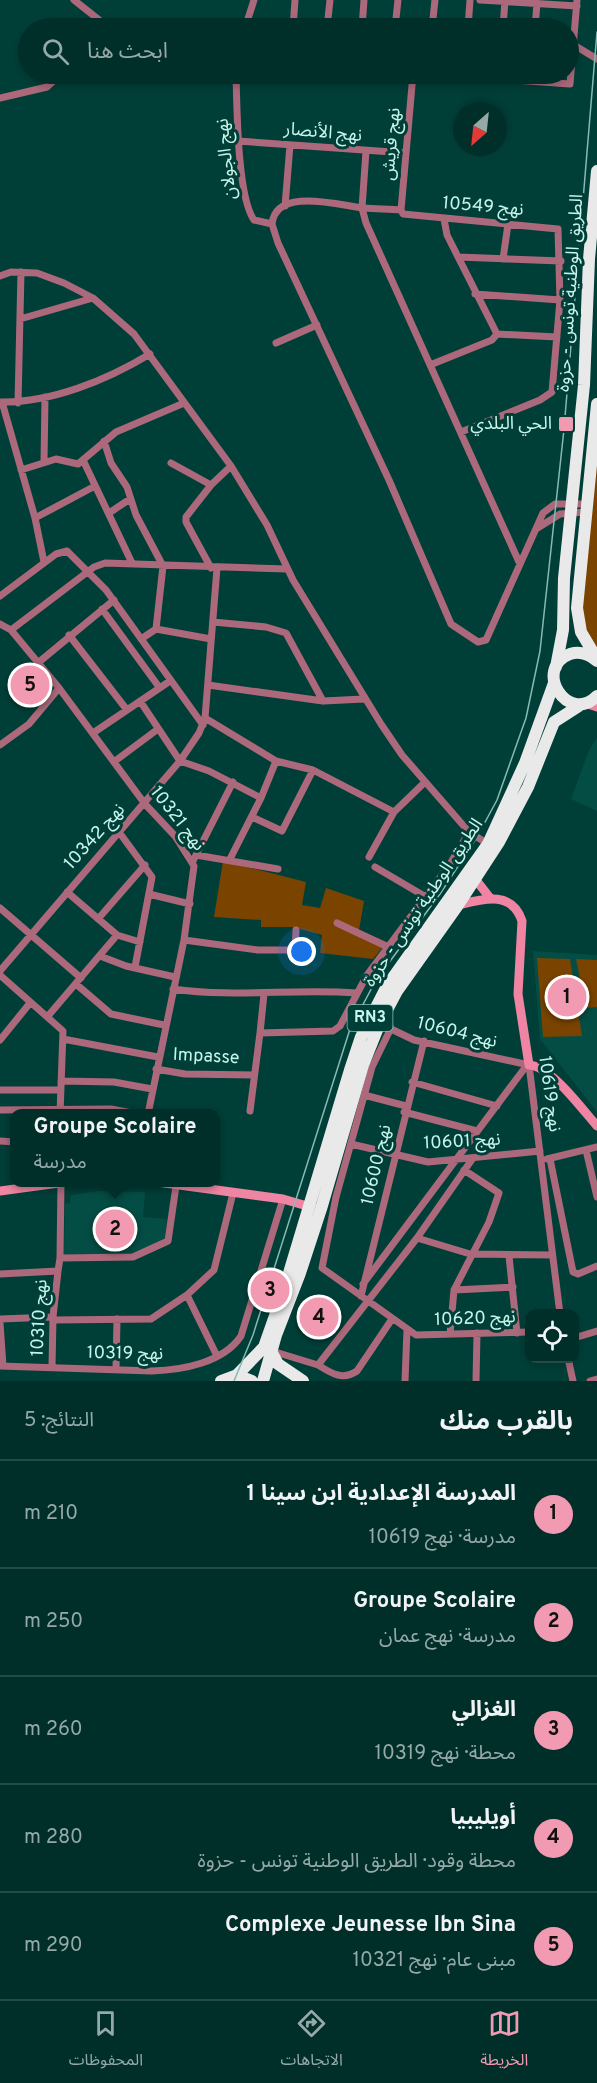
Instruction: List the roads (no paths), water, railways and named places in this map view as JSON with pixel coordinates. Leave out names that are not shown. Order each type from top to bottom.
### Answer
[{"type":"highway","name":"الطريق الوطنية تونس - حزوة","points":[[556,667],[563,630],[564,578],[584,385],[589,260],[597,171]]},
{"type":"highway","name":"الطريق الوطنية تونس - حزوة","points":[[597,404],[577,609],[581,632],[597,660]]},
{"type":"highway","points":[[556,667],[560,660],[576,653],[584,653],[597,660]]},
{"type":"highway","name":"RN3","points":[[554,683],[556,667]]},
{"type":"highway","name":"الطريق الوطنية تونس - حزوة","points":[[237,1375],[264,1347],[315,1208],[350,1070],[374,1011],[387,986],[488,844],[521,773],[554,683]]},
{"type":"highway","points":[[554,683],[561,697],[574,704],[588,704]]},
{"type":"highway","name":"RN3","points":[[588,704],[597,696]]},
{"type":"highway","name":"الطريق الوطنية تونس - حزوة","points":[[263,1381],[315,1208],[363,1065],[385,1027],[417,962],[459,906],[516,812],[554,722],[588,704]]},
{"type":"highway","points":[[271,1351],[278,1364],[303,1381]]},
{"type":"highway","points":[[237,1375],[256,1381]]},
{"type":"highway","name":"RN3","points":[[222,1381],[237,1375]]},
{"type":"street","points":[[74,0],[97,18]]},
{"type":"street","points":[[248,18],[254,0]]},
{"type":"street","points":[[294,18],[295,0]]},
{"type":"street","points":[[328,18],[330,0]]},
{"type":"street","points":[[363,18],[364,0]]},
{"type":"street","points":[[396,18],[398,0]]},
{"type":"street","points":[[433,18],[435,0]]},
{"type":"street","points":[[469,18],[470,0]]},
{"type":"street","points":[[480,0],[577,3],[576,18]]},
{"type":"street","points":[[504,18],[505,1]]},
{"type":"street","points":[[536,18],[537,2]]},
{"type":"street","points":[[579,48],[597,59]]},
{"type":"street","points":[[0,98],[47,87],[50,84]]},
{"type":"street","name":"نهج الجولان","points":[[236,84],[238,141],[250,214],[254,220],[272,224]]},
{"type":"street","name":"نهج قريش","points":[[403,212],[412,84]]},
{"type":"street","name":"نهج الأنصار","points":[[238,141],[406,153]]},
{"type":"street","points":[[290,145],[285,206],[275,213],[272,224],[278,243],[454,628],[478,642],[486,640],[519,562],[548,508],[555,504],[586,508]]},
{"type":"street","points":[[366,151],[362,208],[366,223],[519,562]]},
{"type":"street","name":"نهج 10549","points":[[285,206],[314,200],[444,219],[558,229],[561,261]]},
{"type":"street","points":[[444,219],[447,235],[497,334]]},
{"type":"street","points":[[503,259],[507,224]]},
{"type":"street","points":[[458,257],[561,261],[552,392],[548,396],[461,432]]},
{"type":"street","points":[[18,403],[21,272]]},
{"type":"street","points":[[0,276],[21,272],[44,275],[93,298],[115,315],[150,354],[231,466],[267,525],[287,569],[364,699],[402,755],[469,832],[488,844]]},
{"type":"street","points":[[475,294],[560,300]]},
{"type":"street","points":[[20,319],[93,298]]},
{"type":"street","points":[[276,343],[316,325]]},
{"type":"street","points":[[430,365],[492,340],[497,334]]},
{"type":"street","points":[[497,334],[557,337]]},
{"type":"street","points":[[44,562],[35,518],[1,402],[18,403],[45,397],[103,378],[150,354]]},
{"type":"street","points":[[44,462],[45,397]]},
{"type":"street","points":[[21,470],[59,459],[77,465],[116,432],[184,403]]},
{"type":"street","points":[[104,441],[111,463],[127,487],[130,499],[163,566],[156,629]]},
{"type":"street","points":[[82,460],[132,563]]},
{"type":"street","points":[[171,463],[212,485]]},
{"type":"street","points":[[204,722],[213,622],[214,568],[185,519],[212,485],[231,466]]},
{"type":"street","points":[[35,518],[95,486]]},
{"type":"street","points":[[109,513],[130,499]]},
{"type":"street","points":[[536,529],[572,507]]},
{"type":"street","points":[[0,596],[44,562],[65,550],[89,571],[114,600],[170,681],[204,722],[276,761],[313,770],[394,812]]},
{"type":"street","points":[[11,630],[89,571],[108,562],[214,568],[287,569]]},
{"type":"street","points":[[39,662],[114,600]]},
{"type":"street","points":[[102,609],[159,687]]},
{"type":"street","points":[[213,622],[266,627],[286,633],[323,701]]},
{"type":"street","name":"نهج 10321","points":[[0,624],[11,630],[39,662],[145,804],[194,858],[195,874],[184,940],[164,1025],[149,1109]]},
{"type":"street","points":[[141,639],[156,629],[211,639]]},
{"type":"street","points":[[69,636],[127,710]]},
{"type":"street","points":[[93,733],[170,681]]},
{"type":"street","points":[[208,685],[323,701],[364,699]]},
{"type":"street","points":[[0,745],[29,724],[59,688]]},
{"type":"street","points":[[140,701],[180,761],[233,782],[261,798]]},
{"type":"street","name":"نهج 10342","points":[[0,970],[118,832],[145,804],[180,761],[204,722]]},
{"type":"street","points":[[115,761],[158,729]]},
{"type":"street","points":[[230,859],[261,798],[276,761]]},
{"type":"street","points":[[252,817],[282,831],[313,770]]},
{"type":"street","points":[[233,782],[194,858],[230,859],[278,870]]},
{"type":"street","points":[[369,857],[394,812],[425,782]]},
{"type":"street","points":[[118,832],[152,877],[135,968]]},
{"type":"street","points":[[260,1033],[333,1031],[340,1026],[367,975],[426,897],[469,832]]},
{"type":"street","points":[[98,919],[145,865]]},
{"type":"street","points":[[375,867],[426,897]]},
{"type":"street","points":[[459,906],[490,898],[476,880]]},
{"type":"street","points":[[67,892],[117,934],[140,942]]},
{"type":"street","points":[[149,894],[190,904]]},
{"type":"street","name":"نهج 10619","points":[[490,898],[503,899],[513,905],[522,921],[518,994],[559,1309]]},
{"type":"street","points":[[0,908],[31,934],[111,1014],[164,1025]]},
{"type":"street","points":[[337,923],[388,947]]},
{"type":"street","points":[[184,940],[258,950],[295,950],[296,930]]},
{"type":"street","points":[[48,1016],[117,934]]},
{"type":"street","points":[[100,956],[135,968],[176,977]]},
{"type":"street","points":[[0,975],[62,1029],[60,1109]]},
{"type":"street","points":[[172,989],[202,993],[264,994],[331,991],[357,993]]},
{"type":"street","points":[[250,1111],[264,994]]},
{"type":"street","points":[[0,1041],[30,1003]]},
{"type":"street","points":[[361,1296],[324,1270],[322,1265],[351,1143],[385,1027]]},
{"type":"street","name":"نهج 10604","points":[[385,1027],[414,1040],[528,1065]]},
{"type":"street","points":[[63,1039],[158,1057]]},
{"type":"street","name":"نهج 10600","points":[[361,1296],[405,1109],[424,1041]]},
{"type":"street","points":[[363,1284],[528,1065],[537,1065],[549,1074],[597,1126]]},
{"type":"street","name":"Impasse","points":[[156,1069],[185,1074],[254,1074]]},
{"type":"street","points":[[0,1090],[114,1082],[152,1089]]},
{"type":"street","points":[[412,1082],[497,1106]]},
{"type":"street","points":[[364,1095],[477,1131]]},
{"type":"street","name":"نهج 10601","points":[[351,1143],[428,1162],[540,1151]]},
{"type":"street","points":[[540,1161],[597,1147]]},
{"type":"street","points":[[586,1150],[597,1197]]},
{"type":"street","points":[[318,1365],[417,1238],[473,1158]]},
{"type":"street","points":[[550,1159],[573,1272],[578,1274],[597,1266]]},
{"type":"street","points":[[450,1334],[454,1290],[470,1254],[489,1222],[499,1193],[464,1170]]},
{"type":"street","points":[[0,1191],[31,1187]]},
{"type":"street","name":"نهج 10310","points":[[52,1367],[53,1319],[60,1258],[62,1187]]},
{"type":"street","points":[[60,1258],[133,1257],[168,1241],[176,1187]]},
{"type":"street","points":[[190,1187],[284,1199],[315,1208]]},
{"type":"street","points":[[1,1366],[0,1321],[151,1319],[188,1293],[214,1270],[233,1193]]},
{"type":"street","name":"نهج 10319","points":[[1,1366],[176,1370],[217,1356],[235,1344],[241,1336],[284,1199]]},
{"type":"street","points":[[417,1238],[470,1254],[552,1255]]},
{"type":"street","points":[[509,1256],[516,1333]]},
{"type":"street","points":[[0,1274],[58,1271]]},
{"type":"street","points":[[454,1290],[513,1287]]},
{"type":"street","points":[[188,1293],[217,1356]]},
{"type":"street","name":"نهج 10620","points":[[361,1296],[416,1335],[525,1332]]},
{"type":"street","points":[[116,1369],[117,1319]]},
{"type":"street","points":[[271,1351],[318,1365],[341,1377],[350,1376],[357,1371],[392,1319]]},
{"type":"street","points":[[405,1381],[407,1330]]},
{"type":"street","points":[[579,1336],[597,1331]]},
{"type":"street","points":[[476,1381],[477,1333]]},
{"type":"street","points":[[569,1363],[573,1381]]},
{"type":"street","points":[[590,1381],[597,1379]]},
{"type":"tram line","points":[[234,1381],[253,1335],[350,1029],[376,980],[440,894],[477,837],[497,800],[526,718],[540,651],[564,429],[597,32]]},
{"type":"place","name":"الحي البلدي","points":[[566,424]]},
{"type":"place","name":"Complexe Jeunesse Ibn Sina","points":[[30,685]]},
{"type":"place","name":"المدرسة الإعدادية ابن سينا 1","points":[[567,997]]},
{"type":"place","name":"Groupe Scolaire","points":[[115,1229]]},
{"type":"place","name":"الغزالي","points":[[270,1290]]},
{"type":"place","name":"أويليبيا","points":[[319,1317]]}]
